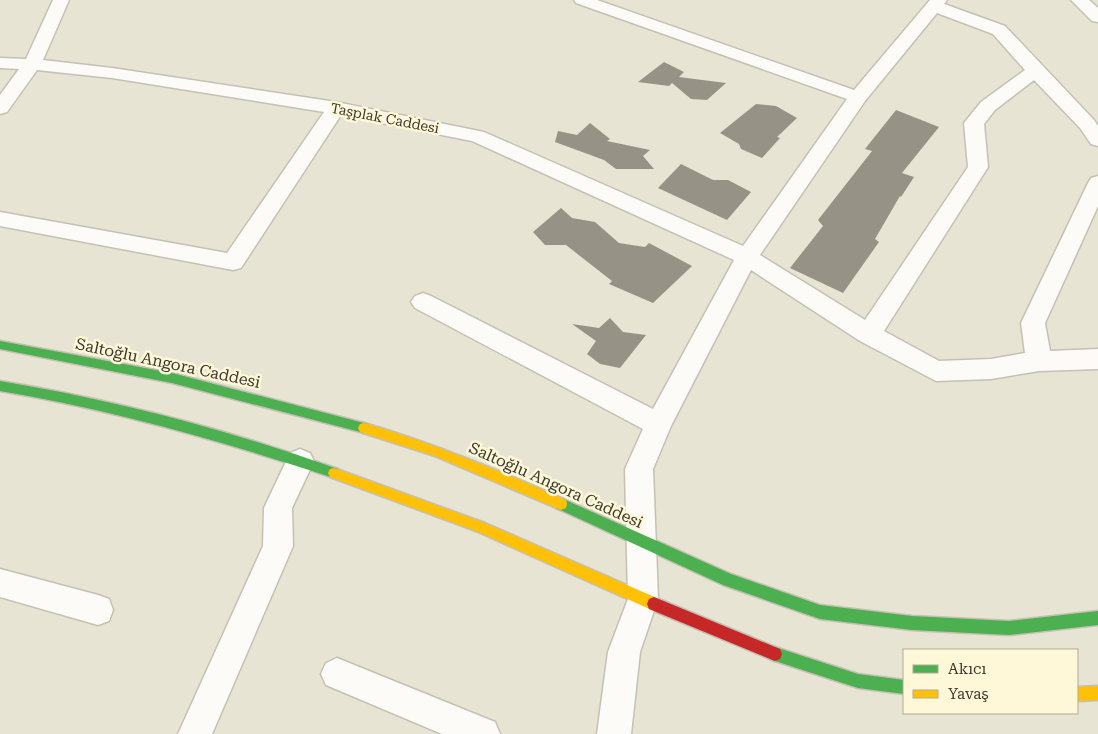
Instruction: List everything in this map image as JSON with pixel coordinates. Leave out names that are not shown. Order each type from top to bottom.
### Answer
[{"type":"street","points":[[0,108],[32,64],[61,0]]},
{"type":"street","points":[[582,0],[858,97]]},
{"type":"street","points":[[1079,0],[1098,17]]},
{"type":"street","points":[[614,734],[624,652],[643,599],[639,469],[658,424],[747,257],[858,97],[933,2],[998,30],[1087,124],[1098,140]]},
{"type":"street","name":"Taşplak Caddesi","points":[[0,63],[32,64],[112,73],[336,108],[477,136],[747,257],[869,334],[936,371],[990,369],[1039,360],[1098,359]]},
{"type":"street","points":[[869,334],[978,167],[974,122],[988,106],[1035,71]]},
{"type":"street","points":[[0,219],[233,262],[336,108]]},
{"type":"street","points":[[1039,360],[1033,323],[1098,183]]},
{"type":"street","points":[[423,302],[658,424]]},
{"type":"street","name":"Saltoğlu Angora Caddesi","points":[[0,345],[172,378],[286,406],[410,441],[490,472],[728,580],[820,612],[912,623],[1010,628],[1098,618]]},
{"type":"street","points":[[0,386],[44,392],[153,418],[300,461],[410,499],[518,543],[643,599],[753,645],[854,680],[903,687]]},
{"type":"street","points":[[195,734],[278,546],[278,508],[300,461]]},
{"type":"street","points":[[0,583],[98,610]]},
{"type":"street","points":[[337,674],[483,734]]},
{"type":"street","points":[[1078,694],[1098,692]]},
{"type":"building","points":[[664,62],[684,72],[679,77],[726,83],[707,100],[691,99],[672,83],[669,86],[638,82]]},
{"type":"building","points":[[756,104],[776,106],[797,118],[777,137],[780,138],[762,158],[741,149],[739,144],[720,133]]},
{"type":"building","points":[[896,110],[939,127],[902,173],[914,177],[900,196],[875,239],[879,242],[843,293],[790,268],[823,226],[818,220],[872,151],[865,149]]},
{"type":"building","points":[[590,123],[610,139],[607,141],[650,150],[643,156],[654,169],[616,169],[604,160],[555,142],[558,131],[577,135]]},
{"type":"building","points":[[681,164],[713,180],[728,180],[751,192],[727,220],[658,188]]},
{"type":"building","points":[[561,208],[572,218],[595,222],[619,243],[645,247],[649,243],[692,266],[653,303],[609,284],[612,281],[566,245],[545,245],[533,232]]},
{"type":"building","points":[[610,318],[623,332],[646,335],[620,368],[600,364],[587,354],[596,341],[572,324],[599,328]]},
{"type":"traffic: fast","points":[[0,345],[172,378],[364,428]]},
{"type":"traffic: fast","points":[[0,386],[43,393],[169,422],[334,473]]},
{"type":"traffic: fast","points":[[561,504],[728,580],[820,612],[912,623],[1009,628],[1098,618]]},
{"type":"traffic: fast","points":[[775,654],[858,681],[903,687]]},
{"type":"traffic: slow","points":[[364,428],[440,453],[489,472],[561,504]]},
{"type":"traffic: slow","points":[[334,473],[480,527],[654,604]]},
{"type":"traffic: slow","points":[[1078,694],[1098,693]]},
{"type":"traffic: jam","points":[[654,604],[775,654]]}]
